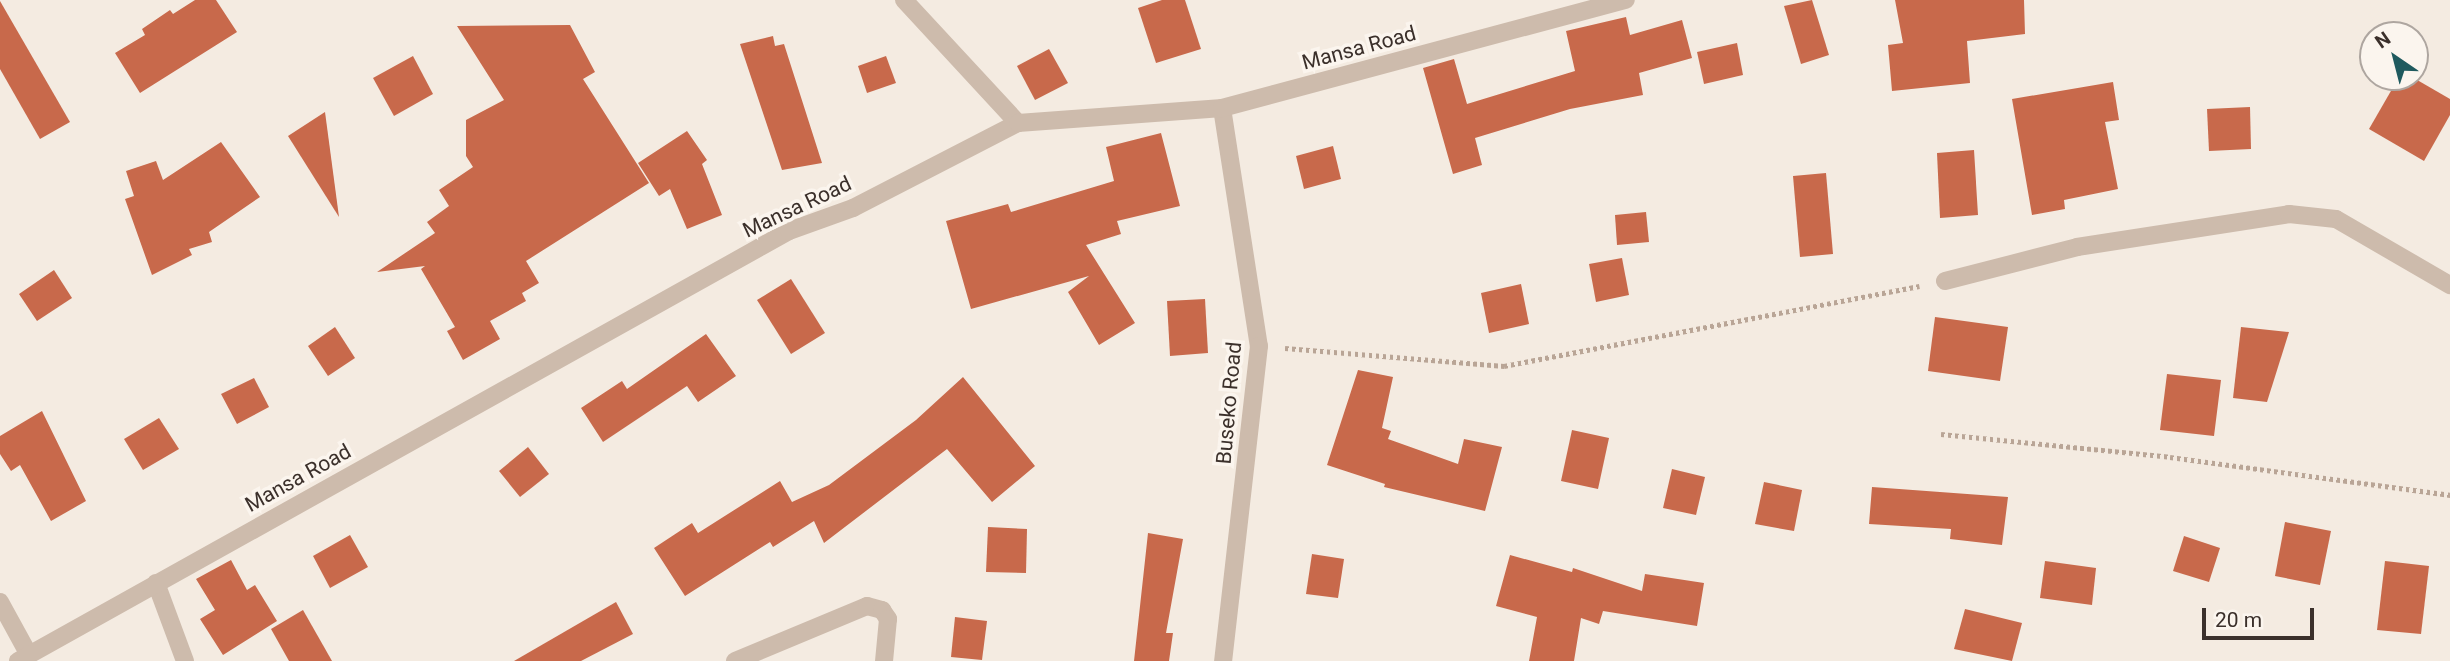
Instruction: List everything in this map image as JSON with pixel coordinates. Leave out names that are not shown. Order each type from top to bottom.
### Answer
[{"type":"street","points":[[904,0],[1018,123]]},
{"type":"street","name":"Mansa Road","points":[[24,658],[789,231],[853,208],[1018,123],[1222,108],[1626,0]]},
{"type":"street","name":"Buseko Road","points":[[1222,108],[1259,346],[1223,661]]},
{"type":"street","points":[[1945,281],[2077,247],[2289,214],[2336,219],[2450,285]]},
{"type":"street","points":[[156,583],[185,661]]},
{"type":"street","points":[[0,602],[24,658]]},
{"type":"street","points":[[735,661],[867,606],[882,610],[888,619],[884,661]]},
{"type":"path","points":[[1259,346],[1504,366],[1945,281]]},
{"type":"path","points":[[1941,433],[2170,457],[2450,495]]},
{"type":"building","points":[[195,0],[216,0],[237,32],[140,93],[115,53],[145,35],[142,29],[170,10],[173,14]]},
{"type":"building","points":[[1162,0],[1185,0],[1201,49],[1156,63],[1138,8]]},
{"type":"building","points":[[1812,0],[1829,55],[1801,64],[1784,6]]},
{"type":"building","points":[[1895,0],[2024,0],[2025,34],[1967,41],[1970,83],[1892,91],[1888,45],[1903,43]]},
{"type":"building","points":[[0,1],[70,122],[40,139],[0,69]]},
{"type":"building","points":[[1626,17],[1630,35],[1682,20],[1692,58],[1639,73],[1643,95],[1570,109],[1475,138],[1482,165],[1453,174],[1423,68],[1454,59],[1467,104],[1575,71],[1566,31]]},
{"type":"building","points":[[570,25],[595,72],[583,79],[649,183],[526,261],[539,283],[522,293],[526,301],[490,321],[500,339],[463,360],[447,331],[455,327],[421,269],[425,266],[377,272],[435,233],[427,222],[449,206],[439,190],[473,167],[466,156],[466,120],[504,100],[457,26]]},
{"type":"building","points":[[773,36],[775,46],[784,44],[822,163],[782,170],[740,44]]},
{"type":"building","points":[[1737,43],[1743,75],[1704,84],[1697,52]]},
{"type":"building","points":[[1049,49],[1068,83],[1035,100],[1017,66]]},
{"type":"building","points":[[413,56],[433,94],[394,116],[373,78]]},
{"type":"building","points":[[886,56],[896,83],[867,93],[858,66]]},
{"type":"building","points":[[2113,82],[2119,120],[2105,122],[2118,189],[2064,200],[2065,209],[2032,215],[2012,99]]},
{"type":"building","points":[[2429,87],[2450,99],[2450,115],[2424,161],[2369,129],[2391,91],[2429,91]]},
{"type":"building","points":[[2250,107],[2251,149],[2209,151],[2207,109]]},
{"type":"building","points":[[325,112],[339,217],[288,136]]},
{"type":"building","points":[[687,131],[707,160],[702,164],[722,215],[687,229],[670,189],[659,196],[638,163]]},
{"type":"building","points":[[1161,133],[1180,206],[1117,221],[1121,234],[1086,245],[1135,323],[1099,345],[1068,292],[1089,276],[971,309],[946,221],[1008,204],[1011,212],[1114,181],[1106,147]]},
{"type":"building","points":[[221,142],[260,197],[209,232],[212,242],[189,249],[192,255],[152,275],[125,199],[134,196],[126,171],[156,161],[163,180]]},
{"type":"building","points":[[1333,146],[1341,179],[1304,189],[1296,156]]},
{"type":"building","points":[[1974,150],[1978,215],[1940,218],[1937,153]]},
{"type":"building","points":[[1826,173],[1833,254],[1800,257],[1793,176]]},
{"type":"building","points":[[1646,212],[1649,242],[1617,245],[1615,215]]},
{"type":"building","points":[[1622,258],[1629,295],[1596,302],[1589,264]]},
{"type":"building","points":[[54,270],[72,298],[37,321],[19,294]]},
{"type":"building","points":[[791,279],[825,333],[791,354],[757,300]]},
{"type":"building","points":[[1521,284],[1529,324],[1489,333],[1481,293]]},
{"type":"building","points":[[1205,299],[1208,353],[1170,356],[1167,301]]},
{"type":"building","points":[[1935,317],[2008,327],[2000,381],[1928,371]]},
{"type":"building","points":[[335,327],[355,358],[328,376],[308,346]]},
{"type":"building","points":[[2241,327],[2289,332],[2267,402],[2233,398]]},
{"type":"building","points":[[706,334],[736,376],[698,402],[687,386],[603,442],[581,408],[622,381],[627,389]]},
{"type":"building","points":[[1358,370],[1393,377],[1382,428],[1391,431],[1388,439],[1458,464],[1464,439],[1502,447],[1485,511],[1384,487],[1385,484],[1327,465]]},
{"type":"building","points":[[2167,374],[2221,380],[2214,436],[2160,430]]},
{"type":"building","points":[[963,377],[1035,466],[992,502],[947,449],[824,543],[814,521],[773,547],[770,542],[685,596],[654,548],[692,523],[698,533],[780,481],[792,502],[829,485],[916,420]]},
{"type":"building","points":[[254,378],[269,407],[237,424],[221,394]]},
{"type":"building","points":[[42,411],[86,501],[51,521],[20,465],[11,471],[0,454],[0,436]]},
{"type":"building","points":[[159,418],[179,449],[143,470],[124,439]]},
{"type":"building","points":[[1572,430],[1609,438],[1598,489],[1561,481]]},
{"type":"building","points":[[528,447],[549,474],[520,497],[499,471]]},
{"type":"building","points":[[1672,469],[1705,477],[1696,515],[1663,508]]},
{"type":"building","points":[[1764,482],[1802,490],[1794,531],[1755,524]]},
{"type":"building","points":[[1872,487],[2008,497],[2002,545],[1950,539],[1951,529],[1869,524]]},
{"type":"building","points":[[2285,522],[2331,531],[2320,585],[2275,576]]},
{"type":"building","points":[[988,527],[1027,529],[1026,573],[986,572]]},
{"type":"building","points":[[1148,533],[1183,539],[1166,633],[1173,633],[1169,661],[1134,661]]},
{"type":"building","points":[[350,535],[368,567],[330,588],[313,556]]},
{"type":"building","points":[[2184,536],[2220,548],[2209,582],[2173,571]]},
{"type":"building","points":[[1312,554],[1344,559],[1338,598],[1306,594]]},
{"type":"building","points":[[1510,555],[1572,572],[1573,568],[1642,591],[1645,574],[1704,583],[1697,626],[1603,611],[1599,624],[1581,618],[1574,661],[1529,661],[1537,617],[1496,606]]},
{"type":"building","points":[[231,560],[247,590],[255,585],[277,621],[223,655],[200,619],[215,610],[196,579]]},
{"type":"building","points":[[2045,561],[2096,568],[2092,605],[2040,598]]},
{"type":"building","points":[[2385,561],[2429,566],[2421,634],[2377,630]]},
{"type":"building","points":[[616,602],[633,634],[581,661],[514,661]]},
{"type":"building","points":[[1965,609],[2022,623],[2012,661],[1954,649]]},
{"type":"building","points":[[303,610],[332,661],[289,661],[271,629]]},
{"type":"building","points":[[955,617],[987,621],[982,660],[951,657]]}]
